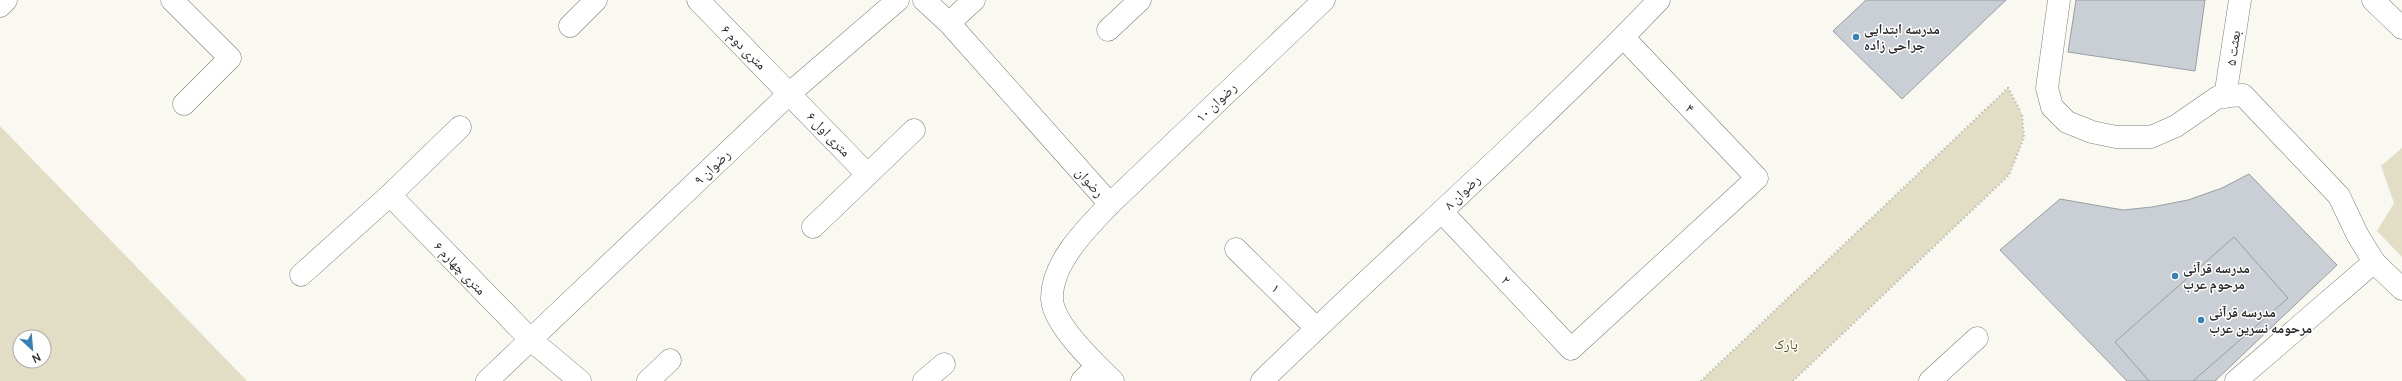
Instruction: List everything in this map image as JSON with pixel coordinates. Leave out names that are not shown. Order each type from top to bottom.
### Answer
[{"type":"street","points":[[0,6],[6,0]]},
{"type":"street","points":[[172,0],[230,58],[184,104]]},
{"type":"street","points":[[570,26],[596,0]]},
{"type":"street","name":"۶ متری دوم","points":[[698,0],[790,93]]},
{"type":"street","name":"رضوان ۹","points":[[487,381],[790,93],[898,0]]},
{"type":"street","name":"رضوان","points":[[924,0],[949,23],[1110,204],[1081,234],[1064,257],[1056,279],[1052,299],[1059,320],[1090,374],[1113,381]]},
{"type":"street","points":[[949,23],[974,0]]},
{"type":"street","points":[[1108,30],[1138,0]]},
{"type":"street","name":"رضوان ۱۰","points":[[1110,204],[1324,0]]},
{"type":"street","name":"رضوان ۸","points":[[1262,381],[1316,328],[1442,212],[1623,38],[1659,0]]},
{"type":"street","points":[[2059,0],[2047,88],[2052,107],[2067,122],[2092,132],[2116,137],[2151,137],[2176,126],[2218,97],[2243,95],[2339,196],[2357,234],[2374,262],[2402,289]]},
{"type":"street","name":"بعثت ۵","points":[[2226,97],[2240,0]]},
{"type":"street","points":[[2373,0],[2402,28]]},
{"type":"street","name":"۴","points":[[1571,349],[1757,178],[1623,38]]},
{"type":"street","name":"۶ متری اول","points":[[790,93],[867,174]]},
{"type":"street","points":[[302,274],[390,195],[460,127]]},
{"type":"street","points":[[813,227],[914,130]]},
{"type":"street","name":"۶ متری چهارم","points":[[390,195],[531,340],[580,381]]},
{"type":"street","name":"۲","points":[[1442,212],[1571,349]]},
{"type":"street","name":"۱","points":[[1236,249],[1316,328]]},
{"type":"street","points":[[2236,381],[2374,262]]},
{"type":"street","points":[[1942,377],[1977,338]]},
{"type":"street","points":[[648,381],[670,360]]},
{"type":"street","points":[[924,381],[944,364]]},
{"type":"path","points":[[1701,381],[2008,88],[2022,114],[2024,137],[2009,175],[1794,381]]},
{"type":"path","points":[[2022,114],[2047,88]]},
{"type":"green space","name":"پارک","points":[[2008,88],[2022,114],[2024,137],[2009,175],[1793,381],[1701,381]]},
{"type":"green space","points":[[0,126],[247,381],[0,381]]},
{"type":"green space","points":[[2402,148],[2402,257],[2377,231],[2394,203],[2381,166]]},
{"type":"building","points":[[1866,0],[2006,0],[1902,99],[1833,31]]},
{"type":"building","points":[[2076,0],[2205,0],[2195,71],[2068,52]]},
{"type":"building","name":"مدرسه قرآنی مرحوم عرب","points":[[2249,174],[2337,265],[2215,381],[2127,381],[2000,250],[2060,199],[2123,210],[2152,207],[2188,200],[2222,188]]},
{"type":"building","name":"مدرسه قرآنی مرحومه نسرین عرب","points":[[2234,237],[2288,298],[2193,381],[2149,381],[2115,342]]},
{"type":"place","name":"مدرسه ابتدایی جراحی زاده","points":[[1856,37]]},
{"type":"place","name":"مدرسه قرآنی مرحوم عرب","points":[[2175,276]]},
{"type":"place","name":"مدرسه قرآنی مرحومه نسرین عرب","points":[[2201,320]]}]
